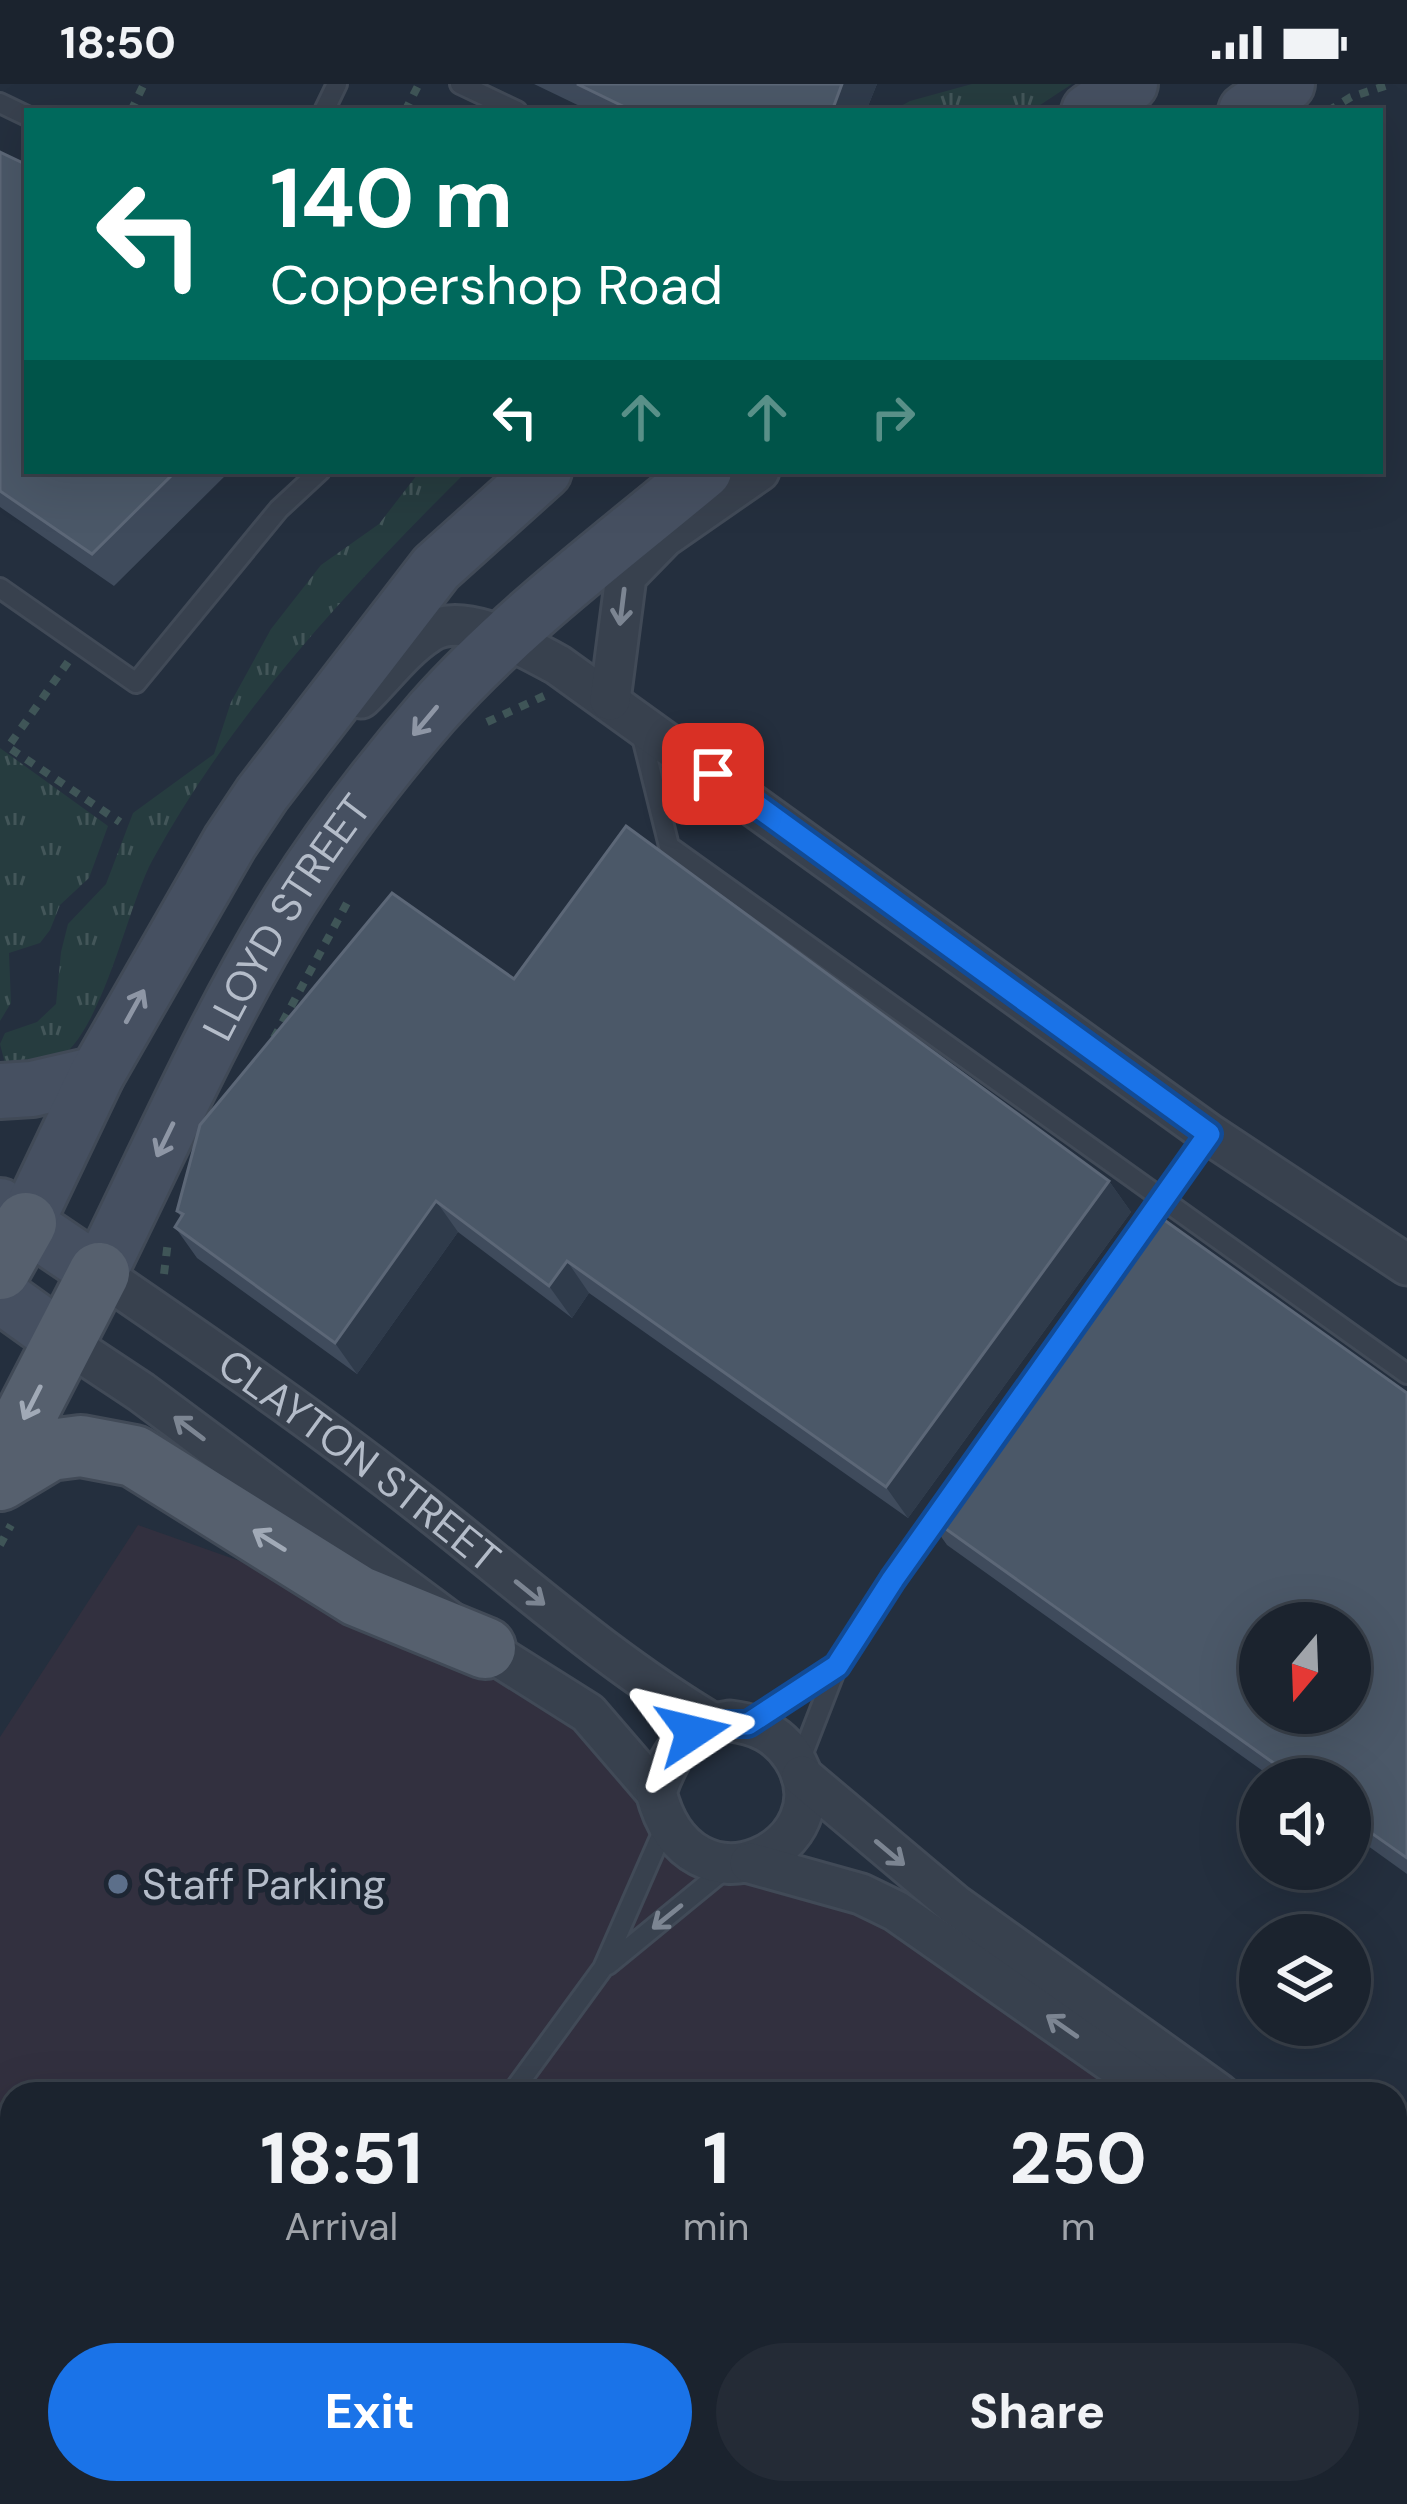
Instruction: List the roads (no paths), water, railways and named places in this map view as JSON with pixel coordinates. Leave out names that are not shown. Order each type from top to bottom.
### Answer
[{"type":"main road","points":[[1094,108],[1130,84]]},
{"type":"main road","points":[[1251,108],[1287,84]]},
{"type":"main road","name":"LLOYD STREET","points":[[9,1233],[230,842],[262,794],[436,568],[482,516],[540,474]]},
{"type":"main road","name":"LLOYD STREET","points":[[0,1465],[196,1076],[286,907],[321,853],[434,710],[506,637],[700,474]]},
{"type":"main road","points":[[0,1091],[97,1074]]},
{"type":"main road","name":"CLAYTON STREET","points":[[9,1233],[99,1273]]},
{"type":"main road","name":"CLAYTON STREET","points":[[0,1295],[64,1340]]},
{"type":"main road","points":[[0,1480],[50,1450],[81,1446],[134,1456],[358,1596],[485,1648]]},
{"type":"street","points":[[624,710],[626,576],[664,537],[755,474]]},
{"type":"street","points":[[262,794],[430,630],[469,626],[506,637],[624,710],[1209,1134],[1407,1265]]},
{"type":"street","name":"CLAYTON STREET","points":[[99,1273],[337,1438],[662,1694],[730,1724]]},
{"type":"street","name":"CLAYTON STREET","points":[[64,1340],[485,1648],[588,1713],[661,1808]]},
{"type":"street","points":[[1140,2082],[896,1911],[861,1894],[692,1853],[661,1808],[677,1746],[693,1732],[730,1724],[769,1732],[786,1746],[800,1770],[954,1904],[1202,2082]]},
{"type":"street","points":[[740,1864],[770,1854],[787,1839],[799,1820],[804,1798],[800,1770]]},
{"type":"lane","points":[[460,84],[512,108]]},
{"type":"lane","points":[[0,588],[136,683],[279,509],[317,474]]},
{"type":"lane","points":[[624,710],[669,846],[1407,1374]]},
{"type":"lane","points":[[1124,1256],[1209,1134]]},
{"type":"lane","points":[[800,1770],[837,1666],[961,1484]]},
{"type":"lane","points":[[730,1724],[837,1666]]},
{"type":"lane","points":[[604,1968],[661,1808]]},
{"type":"lane","points":[[520,2082],[604,1968],[740,1864]]},
{"type":"lane","points":[[1407,2358],[1407,2398]]},
{"type":"place","name":"Staff Parking","points":[[118,1884]]}]
